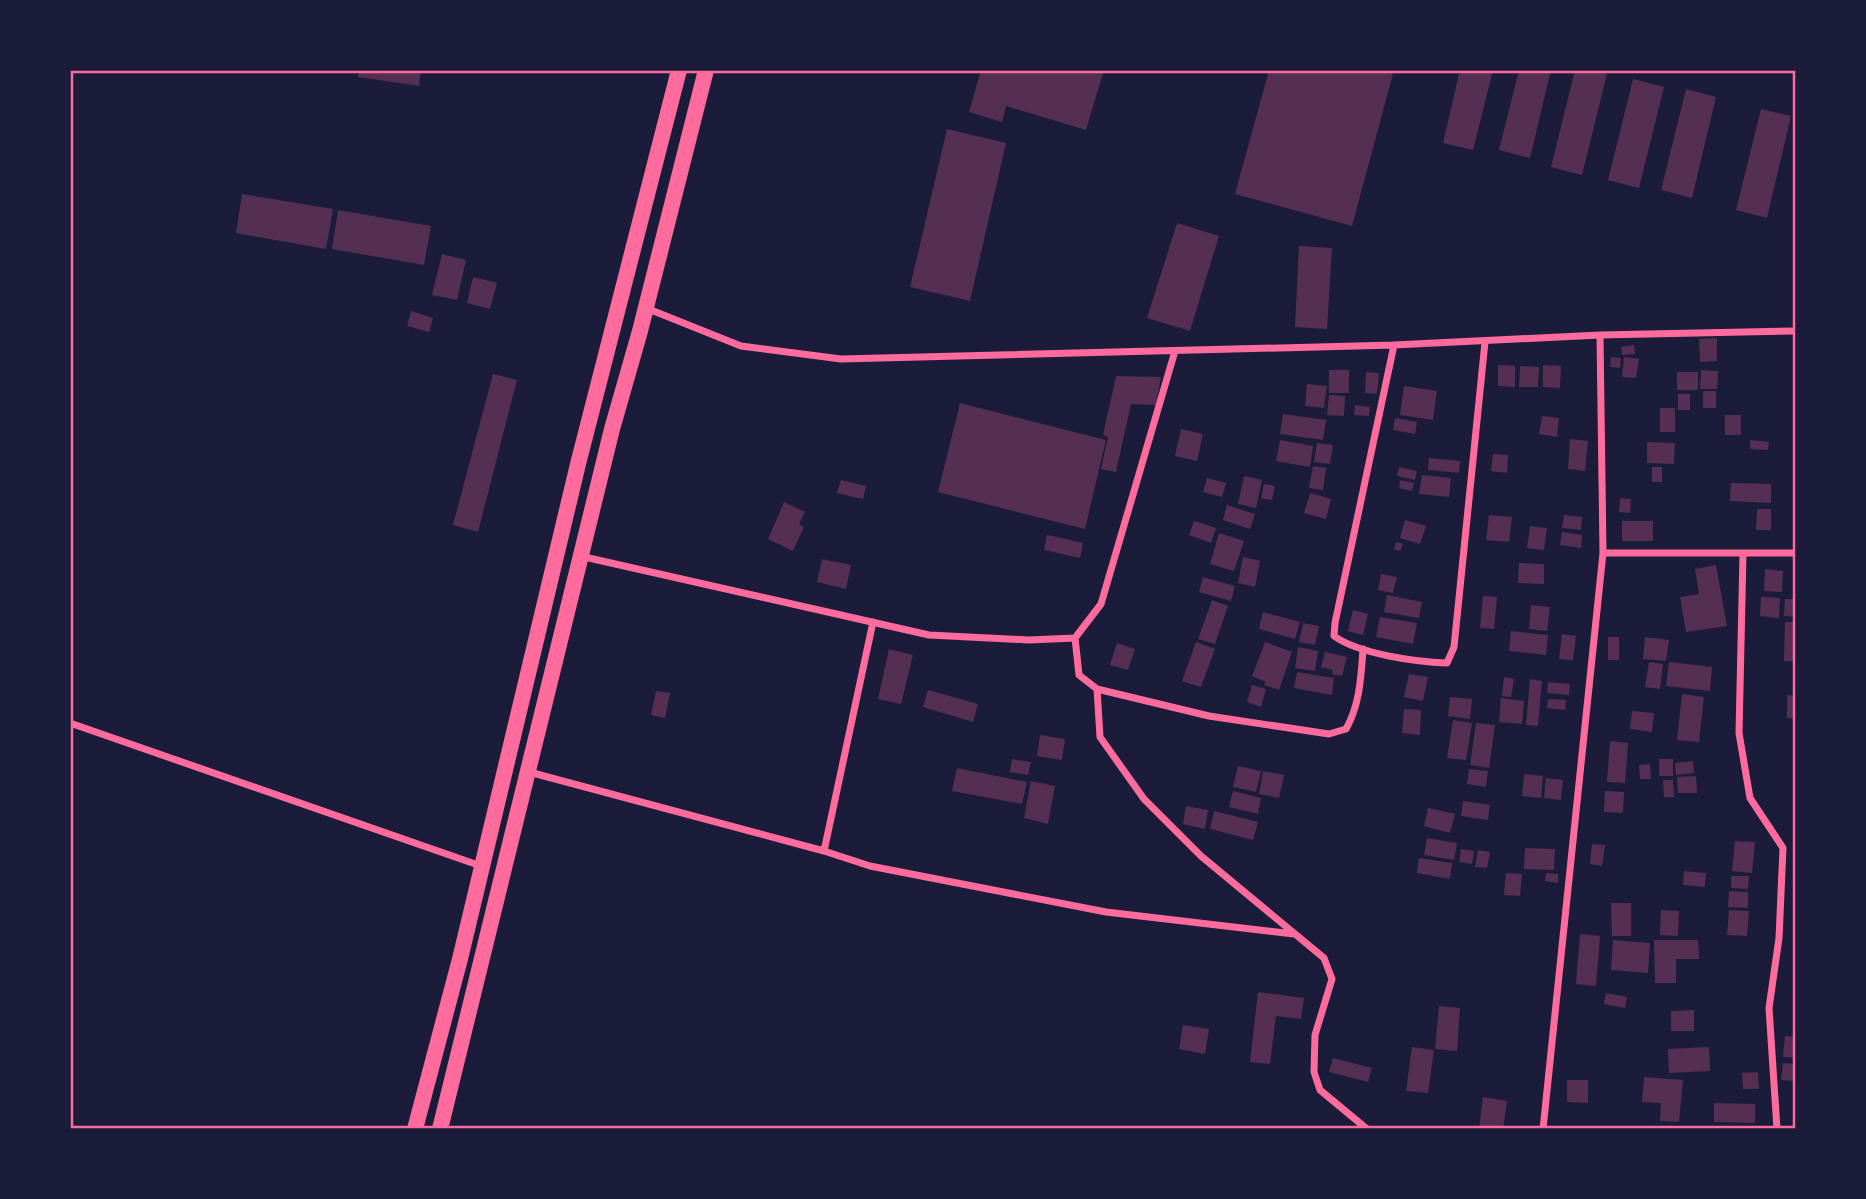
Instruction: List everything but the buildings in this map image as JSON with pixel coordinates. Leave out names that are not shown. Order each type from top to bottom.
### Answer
[{"type":"main road","points":[[415,1129],[460,959],[578,464],[679,70]]},
{"type":"main road","points":[[440,1129],[580,556],[706,70]]},
{"type":"street","points":[[646,308],[741,345],[841,359],[1394,345],[1600,335],[1796,331]]},
{"type":"street","points":[[1543,1129],[1603,553],[1600,335]]},
{"type":"street","points":[[1394,345],[1334,636],[1347,645],[1363,649],[1425,662],[1447,663],[1454,648],[1485,342]]},
{"type":"street","points":[[1175,351],[1101,604],[1075,638],[1079,674],[1097,689],[1209,716],[1329,734],[1346,729],[1354,715],[1359,695],[1363,649]]},
{"type":"street","points":[[1603,553],[1796,553]]},
{"type":"street","points":[[1744,554],[1739,733],[1750,798],[1783,848],[1779,938],[1769,1008],[1777,1129]]},
{"type":"street","points":[[580,556],[929,635],[1029,640],[1075,638]]},
{"type":"street","points":[[824,851],[873,622]]},
{"type":"street","points":[[1097,689],[1100,737],[1144,799],[1201,856],[1324,958],[1332,979],[1315,1035],[1314,1072],[1320,1090],[1367,1129]]},
{"type":"street","points":[[70,723],[481,866]]},
{"type":"street","points":[[529,772],[824,851],[870,866],[1106,912],[1294,934]]}]
